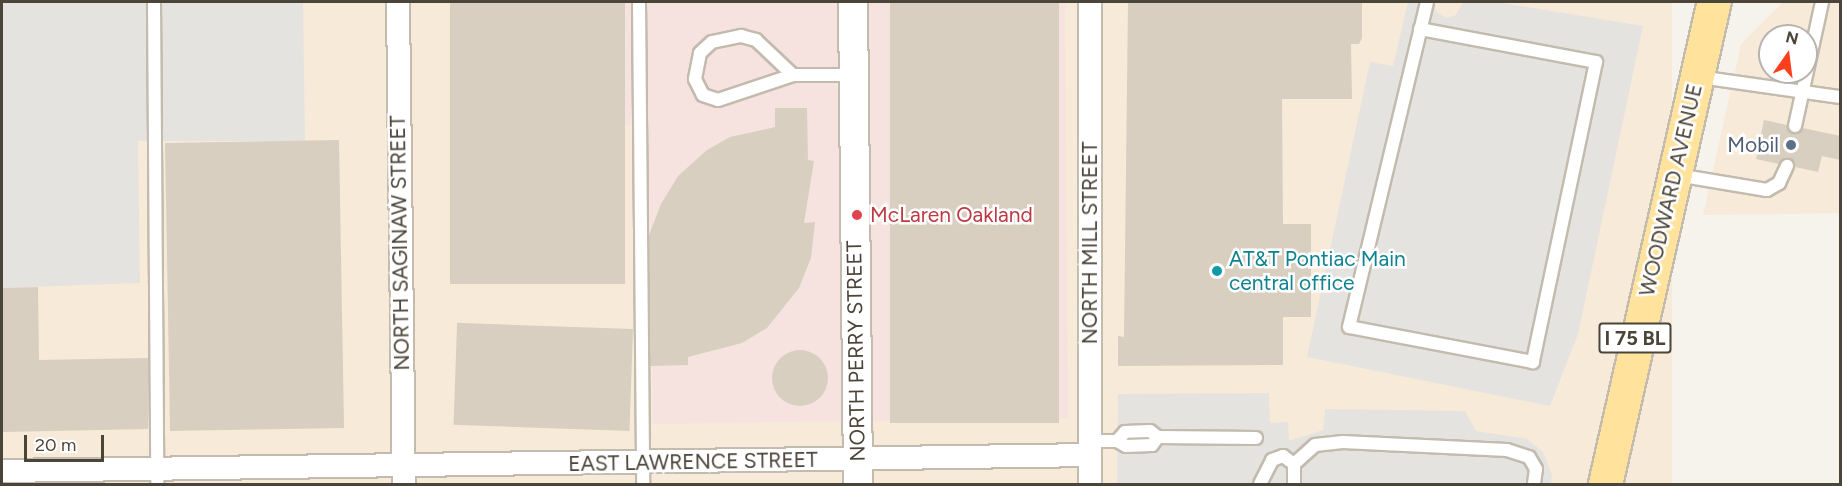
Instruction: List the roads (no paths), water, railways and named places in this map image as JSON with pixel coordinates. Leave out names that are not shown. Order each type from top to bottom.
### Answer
[{"type":"main road","name":"WOODWARD AVENUE","points":[[1605,484],[1638,326],[1677,175],[1714,2]]},
{"type":"street","name":"NORTH SAGINAW STREET","points":[[398,2],[403,476]]},
{"type":"street","name":"NORTH PERRY STREET","points":[[853,2],[858,472]]},
{"type":"street","name":"NORTH MILL STREET","points":[[1090,2],[1090,484]]},
{"type":"street","name":"EAST LAWRENCE STREET","points":[[2,471],[157,477],[858,472],[1090,448]]},
{"type":"lane","points":[[154,2],[157,477]]},
{"type":"lane","points":[[639,2],[643,473]]},
{"type":"lane","points":[[1420,29],[1596,62],[1533,362],[1349,327],[1420,29],[1427,2]]},
{"type":"lane","points":[[1795,126],[1822,2]]},
{"type":"lane","points":[[793,75],[756,40],[741,36],[712,42],[694,66],[695,79],[703,95],[718,100],[793,75],[853,75]]},
{"type":"lane","points":[[1698,77],[1840,97]]},
{"type":"lane","points":[[1677,175],[1767,190],[1779,183],[1787,165]]},
{"type":"lane","points":[[1090,448],[1117,441],[1126,446],[1152,445],[1158,437],[1256,438]]},
{"type":"lane","points":[[1294,484],[1294,464],[1315,445],[1343,442],[1507,450],[1529,457],[1536,469],[1534,484]]},
{"type":"lane","points":[[1260,484],[1272,460],[1283,456],[1294,464]]},
{"type":"place","name":"Mobil","points":[[1791,145]]},
{"type":"place","name":"McLaren Oakland","points":[[857,215]]},
{"type":"place","name":"AT&T Pontiac Main central office","points":[[1217,271]]}]
